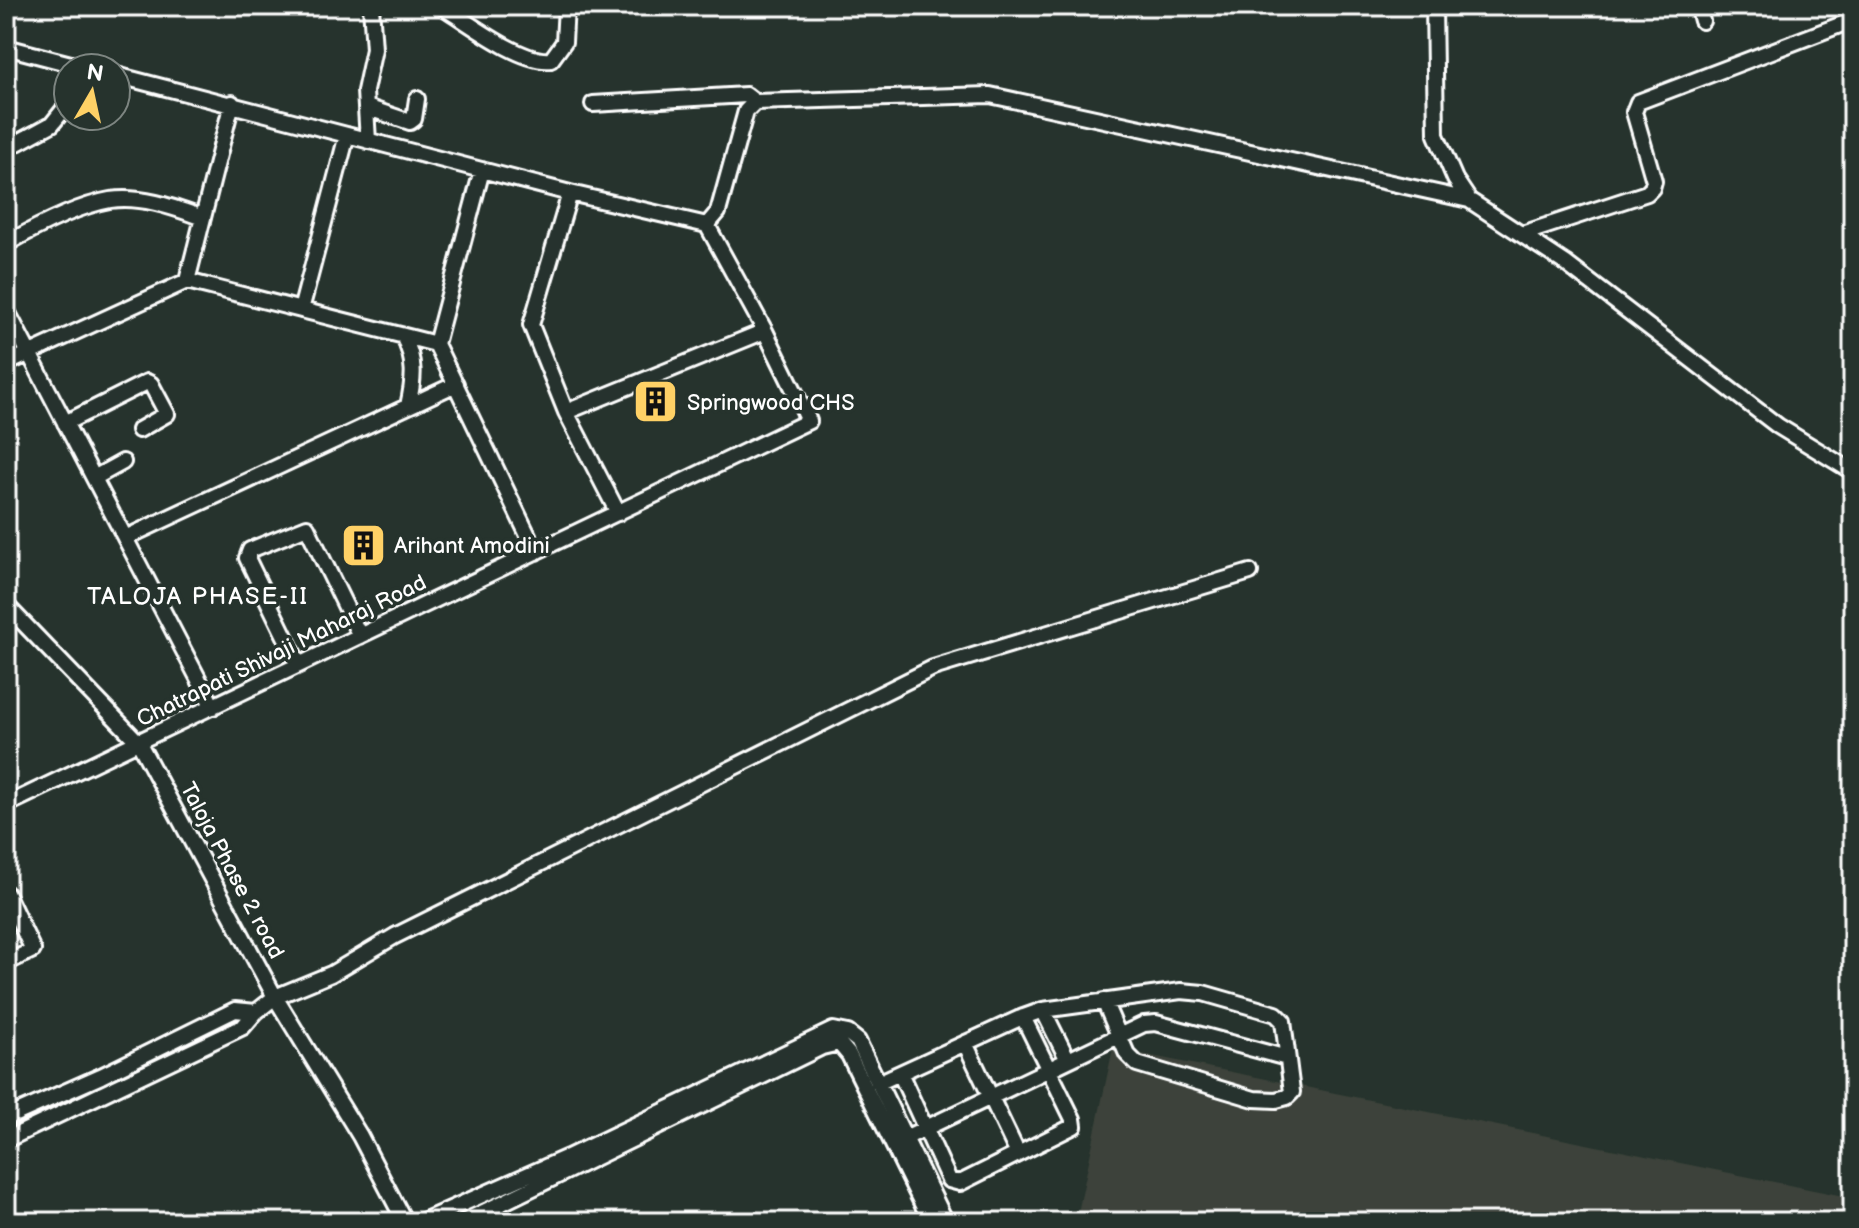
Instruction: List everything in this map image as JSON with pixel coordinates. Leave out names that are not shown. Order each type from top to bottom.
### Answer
[{"type":"street","points":[[368,141],[365,91],[374,49],[371,6]]},
{"type":"street","points":[[442,6],[511,48],[541,61],[551,60],[564,42],[566,6]]},
{"type":"street","points":[[1434,6],[1436,135],[1455,179],[1469,200]]},
{"type":"street","points":[[1522,234],[1647,193],[1652,188],[1654,181],[1634,112],[1638,102],[1853,20]]},
{"type":"street","points":[[6,47],[52,59]]},
{"type":"street","points":[[132,79],[570,193],[707,225],[718,212],[746,111],[755,102]]},
{"type":"street","points":[[593,104],[746,95],[755,102],[990,95],[1469,200],[1565,263],[1778,426],[1853,472]]},
{"type":"street","points":[[366,107],[410,122],[414,119],[417,99]]},
{"type":"street","points":[[187,281],[232,103]]},
{"type":"street","points":[[6,149],[52,124]]},
{"type":"street","points":[[301,310],[347,135]]},
{"type":"street","points":[[482,170],[436,344],[536,552]]},
{"type":"street","points":[[570,193],[531,325],[566,412],[618,513]]},
{"type":"street","points":[[6,244],[48,221],[110,200],[136,200],[203,218]]},
{"type":"street","name":"Chatrapati Shivaji Maharaj Road","points":[[6,805],[809,421],[765,331],[707,225]]},
{"type":"street","points":[[6,364],[187,281],[436,344]]},
{"type":"street","points":[[6,309],[213,707]]},
{"type":"street","points":[[566,412],[765,331]]},
{"type":"street","points":[[403,336],[411,350],[414,367],[408,406]]},
{"type":"street","points":[[65,423],[147,382],[167,414],[139,430]]},
{"type":"street","points":[[125,538],[456,384]]},
{"type":"street","points":[[94,478],[123,462]]},
{"type":"street","points":[[299,665],[247,558],[250,550],[305,527],[309,529],[360,636]]},
{"type":"street","points":[[6,1140],[243,1027],[275,997],[331,974],[395,936],[933,668],[1250,572]]},
{"type":"street","name":"Taloja Phase 2 road","points":[[6,605],[139,743],[275,997],[360,1136],[405,1222]]},
{"type":"street","points":[[6,893],[33,950],[6,963]]},
{"type":"street","points":[[878,1083],[1043,1010],[1104,1001],[1192,992],[1272,1011],[1283,1021],[1290,1095],[1276,1100],[1254,1099],[1137,1064],[1127,1054],[1104,1001]]},
{"type":"street","points":[[6,1118],[101,1076],[235,1010],[256,1012]]},
{"type":"street","points":[[1043,1010],[1068,1060]]},
{"type":"street","points":[[900,1073],[952,1183],[960,1183],[1074,1126],[1023,1017]]},
{"type":"street","points":[[905,1138],[1144,1024],[1156,1023],[1287,1058]]},
{"type":"street","points":[[421,1222],[568,1157],[825,1033],[858,1041],[905,1138],[934,1219]]},
{"type":"street","points":[[840,1037],[934,1219]]},
{"type":"street","points":[[463,1222],[840,1037]]},
{"type":"street","points":[[965,1043],[1018,1154]]},
{"type":"shaded area","points":[[1113,1048],[1853,1198],[1853,1222],[1076,1222]]},
{"type":"place","name":"Springwood CHS","points":[[656,402]]},
{"type":"place","name":"Arihant Amodini","points":[[363,545]]},
{"type":"district","name":"TALOJA PHASE-II","points":[[198,596]]}]
